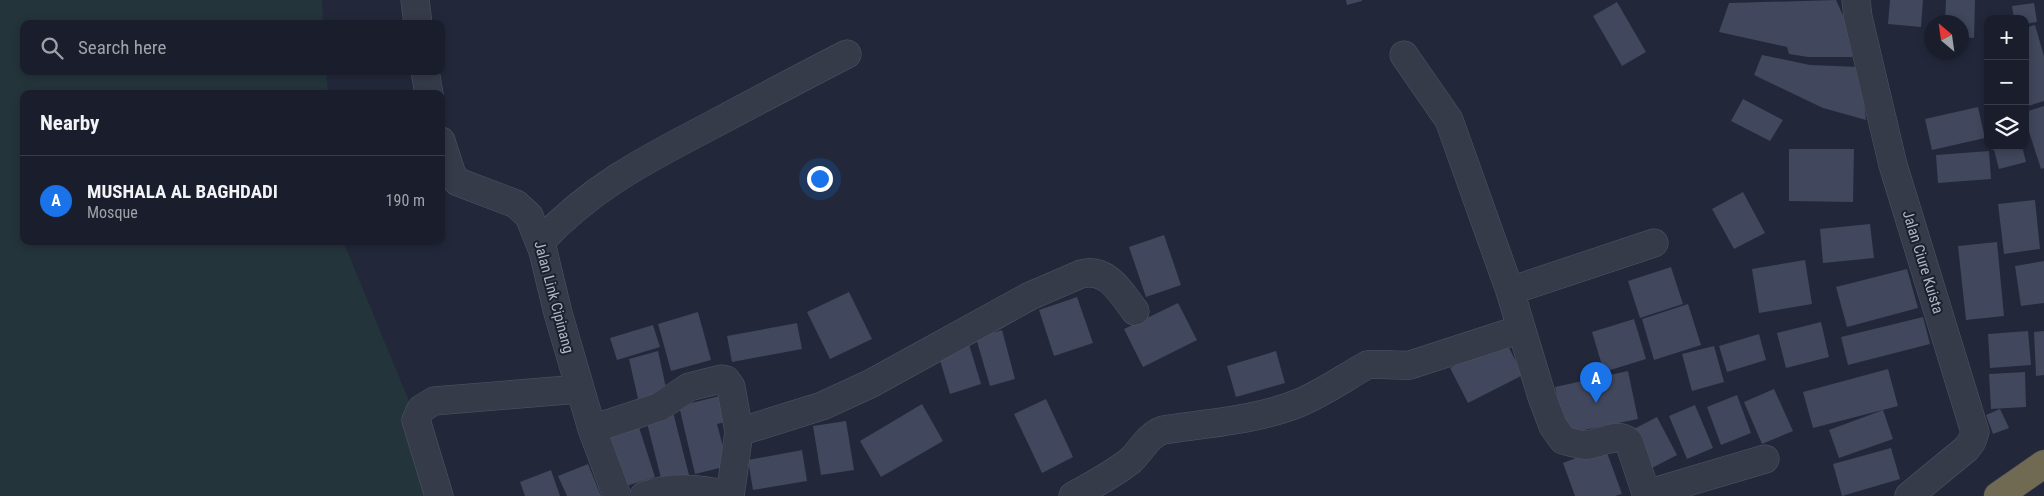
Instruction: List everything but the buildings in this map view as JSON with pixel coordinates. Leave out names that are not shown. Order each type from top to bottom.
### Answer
[{"type":"highway","points":[[1998,496],[2044,464]]},
{"type":"street","points":[[415,0],[418,20]]},
{"type":"street","name":"Jalan Ciure Kuista","points":[[1856,0],[1858,17],[1893,165],[1975,432],[1972,441],[1966,449],[1909,496]]},
{"type":"street","points":[[540,242],[565,216],[595,192],[635,165],[846,54]]},
{"type":"street","points":[[1404,55],[1449,120],[1510,291],[1553,426],[1562,440],[1586,445],[1619,437],[1625,438],[1629,442],[1647,495],[1765,459]]},
{"type":"street","points":[[426,75],[428,90]]},
{"type":"street","name":"Jalan Link Cipinang","points":[[445,153],[452,175],[458,182],[516,204],[529,216],[540,242],[592,430],[617,496]]},
{"type":"street","points":[[1510,291],[1654,243]]},
{"type":"street","points":[[739,432],[822,406],[870,384],[1030,296],[1082,274],[1090,272],[1106,276],[1135,311]]},
{"type":"street","points":[[1074,496],[1113,473],[1139,452],[1152,434],[1163,430],[1252,417],[1270,412],[1305,400],[1367,365],[1410,365],[1521,329]]},
{"type":"street","points":[[592,430],[659,407],[689,387],[721,379],[726,380],[731,387],[739,432],[730,496],[698,490],[672,489],[644,496]]},
{"type":"street","points":[[440,496],[416,420],[417,415],[426,404],[458,398],[580,389]]},
{"type":"shaded area","points":[[0,0],[322,0],[323,20],[20,20],[20,75],[326,75],[328,90],[20,90],[20,245],[345,245],[448,496],[0,496]]},
{"type":"place","name":"MUSHALA AL BAGHDADI","points":[[1596,403]]}]
